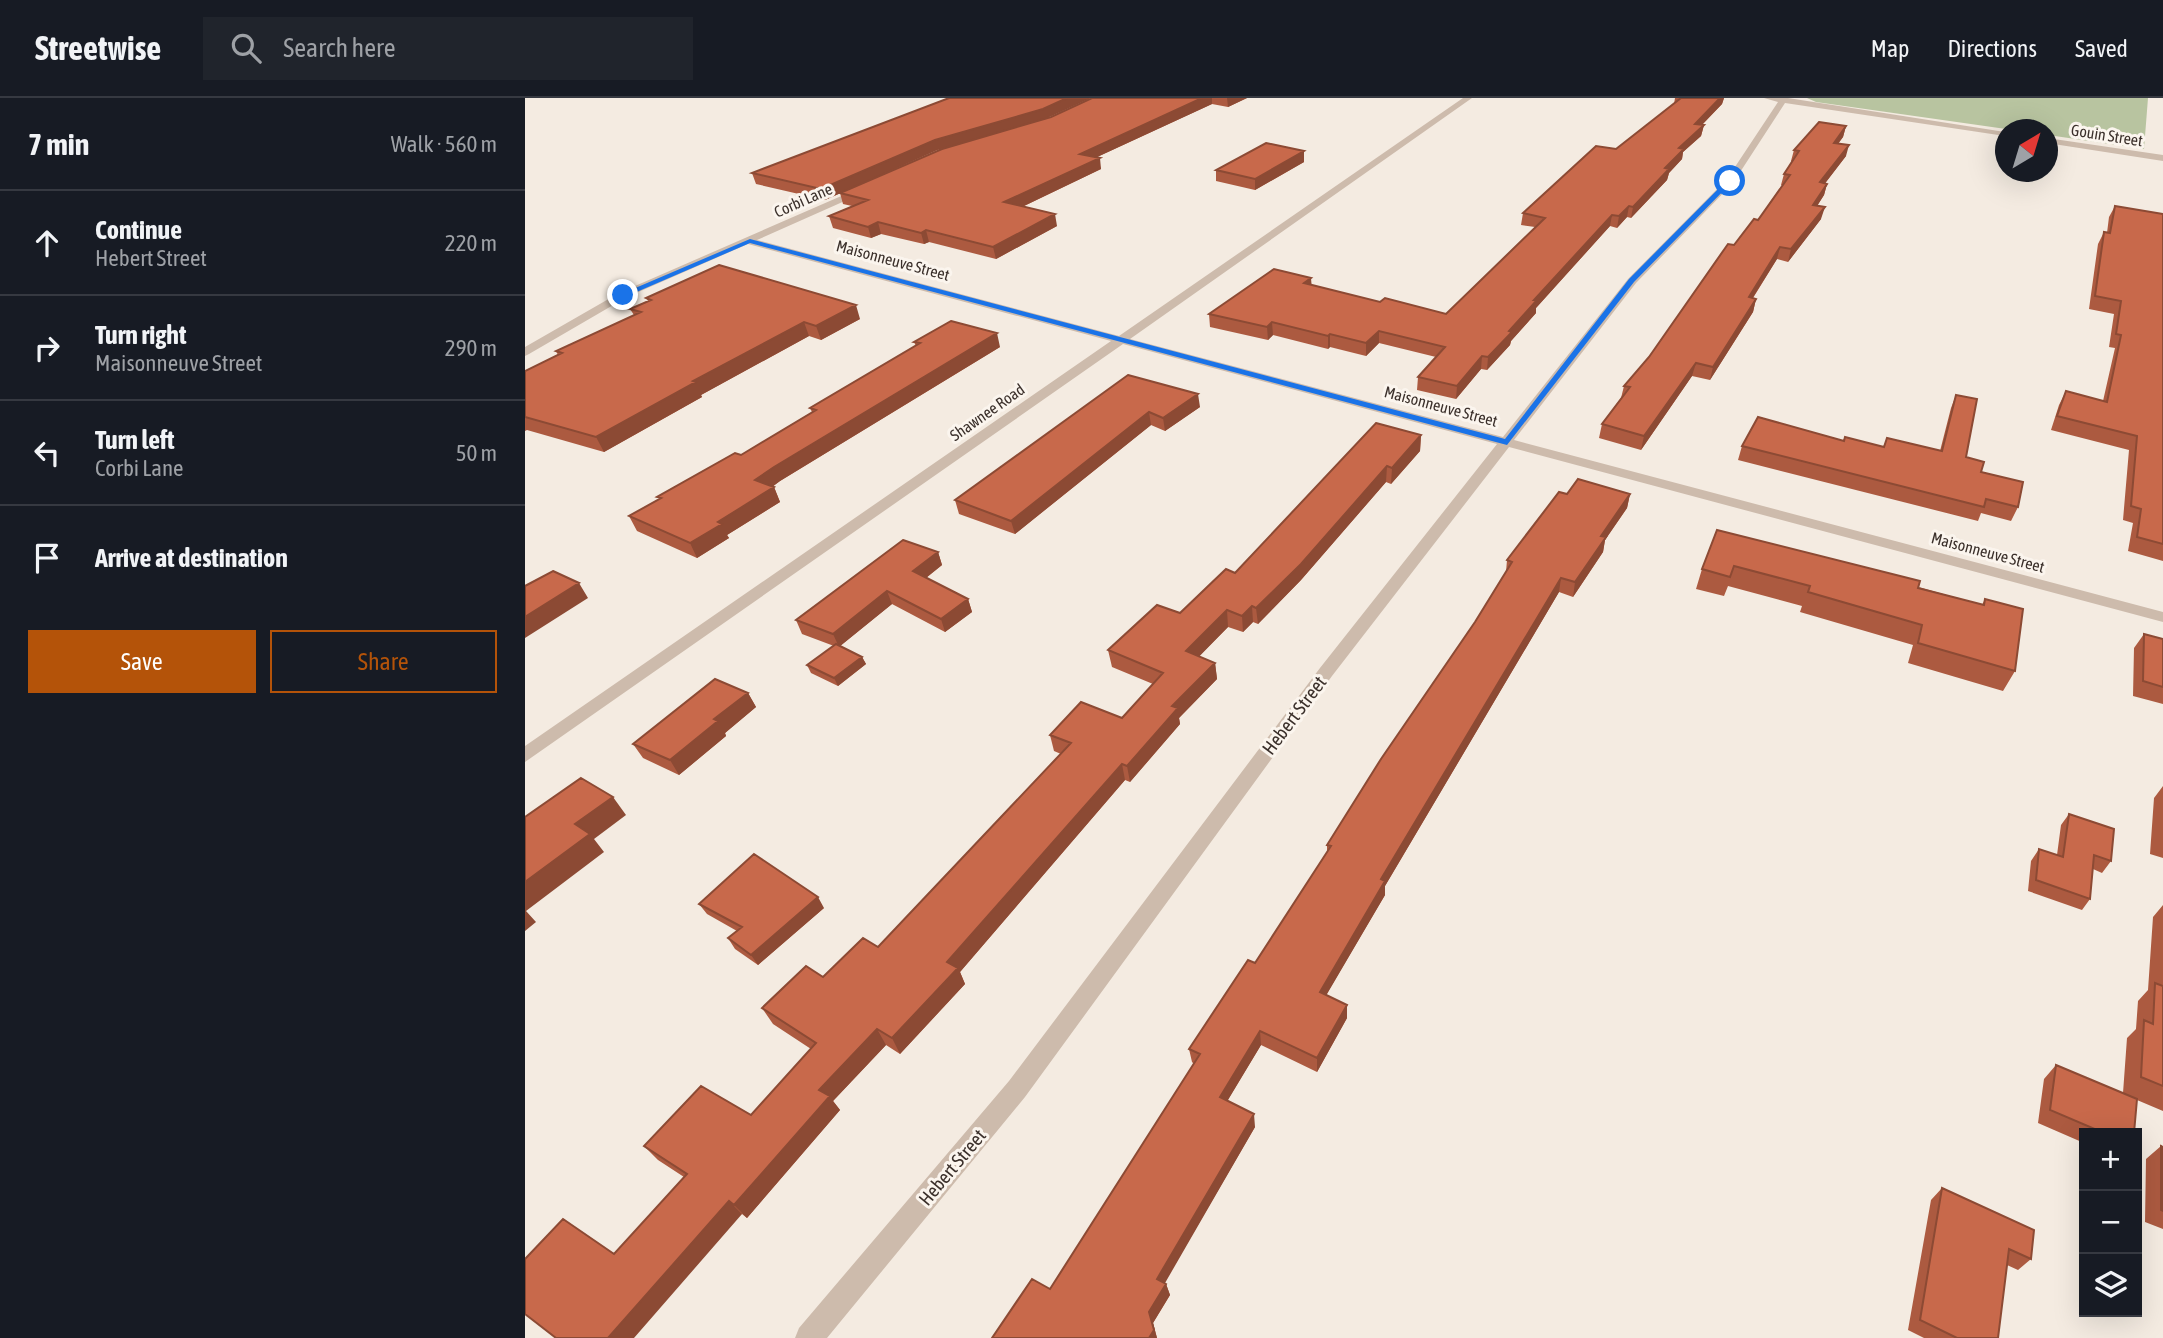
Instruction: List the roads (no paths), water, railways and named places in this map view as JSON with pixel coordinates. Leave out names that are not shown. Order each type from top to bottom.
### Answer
[{"type":"street","name":"Shawnee Road","points":[[525,755],[1468,98]]},
{"type":"street","points":[[1768,98],[1995,132]]},
{"type":"street","name":"Hebert Street","points":[[809,1338],[1017,1089],[1326,672],[1632,281],[1730,181],[1783,99]]},
{"type":"street","name":"Gouin Street","points":[[2058,142],[2163,158]]},
{"type":"street","name":"Corbi Lane","points":[[525,352],[623,295],[869,187]]},
{"type":"street","name":"Maisonneuve Street","points":[[750,241],[1123,338],[2163,617]]}]
